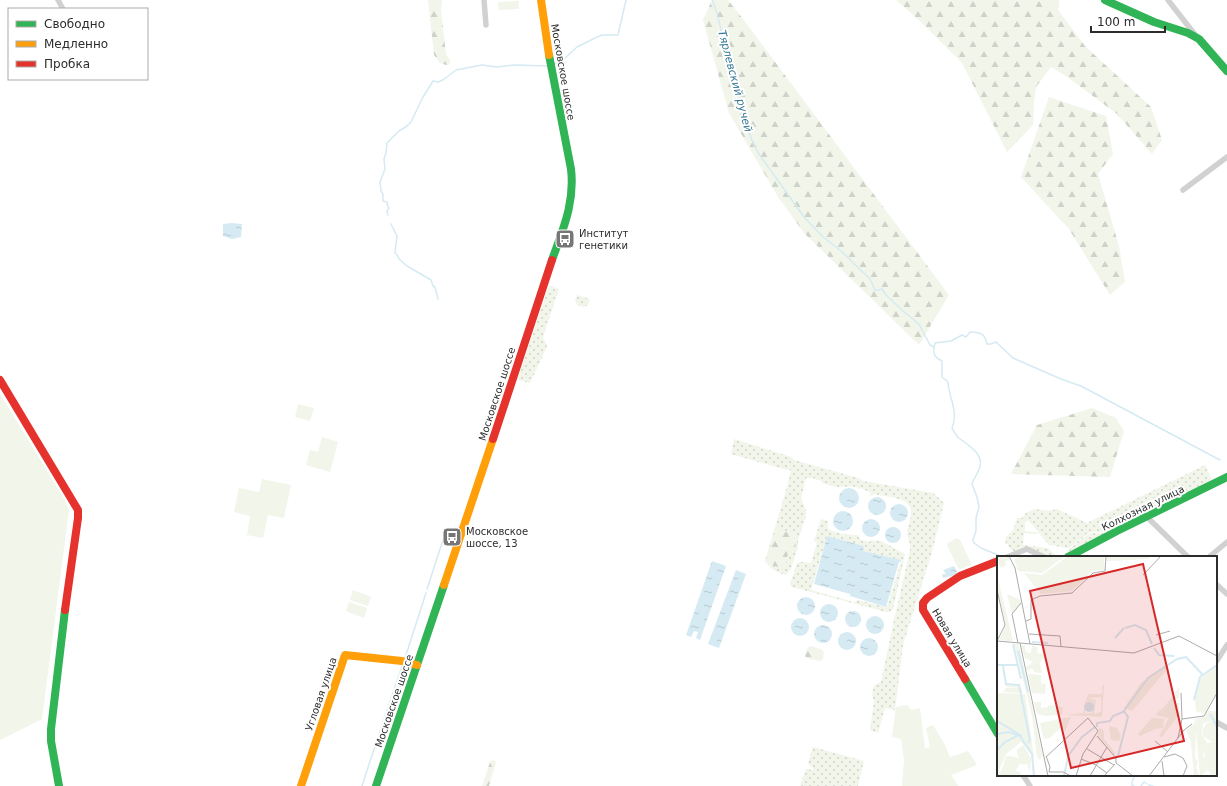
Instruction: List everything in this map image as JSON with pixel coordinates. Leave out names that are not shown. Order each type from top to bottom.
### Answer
[{"type":"street","points":[[484,0],[486,25]]},
{"type":"street","name":"Московское шоссе","points":[[376,786],[569,211],[572,197],[573,184],[571,169],[550,60],[541,0]]},
{"type":"street","points":[[1104,0],[1154,22],[1188,33],[1199,39]]},
{"type":"street","points":[[1168,0],[1227,71]]},
{"type":"street","points":[[1183,190],[1227,157]]},
{"type":"street","points":[[0,380],[78,510],[51,729],[51,741],[59,786]]},
{"type":"street","name":"Колхозная улица","points":[[1070,556],[1227,477]]},
{"type":"street","points":[[1147,517],[1187,556]]},
{"type":"street","points":[[1210,556],[1227,542]]},
{"type":"street","points":[[1010,556],[1027,549],[1042,556]]},
{"type":"street","name":"Новая улица","points":[[997,562],[960,576],[928,598],[922,606],[997,732]]},
{"type":"street","points":[[1217,585],[1227,594]]},
{"type":"street","points":[[1217,660],[1227,645]]},
{"type":"street","name":"Угловая улица","points":[[301,786],[345,655],[402,661],[417,665]]},
{"type":"street","points":[[1217,723],[1227,728]]},
{"type":"street","points":[[1024,776],[1030,786]]},
{"type":"green space","points":[[428,0],[442,0],[441,10],[446,54],[450,60],[450,64],[446,65],[440,63],[434,55]]},
{"type":"green space","points":[[712,0],[728,0],[949,295],[919,345],[805,234],[778,197],[729,113],[703,20]]},
{"type":"green space","points":[[896,0],[1059,0],[1058,10],[1085,46],[1151,107],[1162,140],[1152,154],[1117,114],[1066,76],[1051,67],[1036,87],[1033,125],[1007,152],[962,63],[921,22]]},
{"type":"green space","points":[[519,1],[519,9],[499,10],[498,2]]},
{"type":"green space","points":[[1049,97],[1106,116],[1113,154],[1098,174],[1119,246],[1125,282],[1110,295],[1069,229],[1021,177]]},
{"type":"green space","points":[[551,286],[559,289],[543,337],[547,347],[530,383],[519,380],[518,378],[548,288]]},
{"type":"green space","points":[[577,295],[590,299],[588,305],[583,307],[577,305],[575,301]]},
{"type":"green space","points":[[0,394],[65,500],[69,510],[42,719],[0,740]]},
{"type":"green space","points":[[298,404],[314,408],[310,421],[295,417]]},
{"type":"green space","points":[[1092,408],[1116,418],[1124,431],[1110,477],[1011,474],[1037,425]]},
{"type":"green space","points":[[322,437],[338,442],[330,472],[306,465],[310,450],[318,452]]},
{"type":"green space","points":[[734,439],[791,457],[794,460],[858,478],[863,481],[933,493],[944,503],[932,552],[903,645],[895,710],[885,708],[878,733],[870,730],[874,701],[872,695],[874,685],[881,682],[910,550],[907,531],[911,508],[904,501],[899,499],[874,494],[870,497],[871,493],[861,488],[837,487],[822,483],[822,481],[812,478],[806,478],[801,498],[806,511],[806,516],[791,569],[786,575],[771,568],[765,561],[791,471],[789,469],[787,470],[731,454]],"holes":[[[781,527],[784,528],[785,531],[794,535],[796,545],[788,552]]]},
{"type":"green space","points":[[1205,465],[1212,480],[1186,494],[1176,496],[1152,509],[1149,506],[1150,504],[1147,503],[1146,506],[1149,509],[1145,512],[1133,512],[1133,509],[1131,509],[1131,512],[1139,514],[1121,525],[1115,524],[1118,520],[1117,517],[1117,520],[1103,532],[1088,533],[1069,548],[1049,545],[1028,520],[1025,522],[1025,531],[1036,532],[1038,534],[1024,533],[1023,545],[1048,548],[1056,556],[1046,556],[1027,547],[1023,547],[1014,552],[1007,544],[1005,544],[1005,538],[1013,530],[1017,518],[1022,518],[1026,513],[1035,509],[1048,511],[1057,509],[1087,523]]},
{"type":"green space","points":[[262,479],[291,485],[284,518],[268,515],[263,538],[247,535],[250,516],[234,512],[239,488],[259,492]]},
{"type":"green space","points":[[1145,514],[1080,548],[1079,546],[1063,556],[1085,536],[1093,533],[1103,533],[1112,526],[1121,526]]},
{"type":"green space","points":[[821,519],[828,521],[828,529],[831,531],[843,534],[858,535],[861,540],[870,542],[871,540],[881,541],[905,554],[893,609],[886,612],[792,587],[790,584],[797,563],[811,563],[817,543],[814,541]],"holes":[[[827,536],[864,546],[863,551],[901,561],[887,607],[858,600],[853,603],[811,590]]]},
{"type":"green space","points":[[782,527],[785,531],[794,535],[796,544],[795,549],[788,552],[786,565],[781,568],[767,563],[766,560],[775,531],[777,528]]},
{"type":"green space","points":[[957,538],[960,540],[971,563],[971,565],[961,569],[958,568],[947,545]]},
{"type":"green space","points":[[353,590],[371,597],[368,606],[350,600]]},
{"type":"green space","points":[[349,602],[367,608],[364,618],[346,611]]},
{"type":"green space","points":[[810,646],[821,649],[824,652],[823,659],[820,661],[806,658],[805,655],[807,649]]},
{"type":"green space","points":[[907,705],[911,710],[920,708],[925,748],[930,747],[926,728],[933,725],[944,743],[950,757],[968,751],[977,765],[951,775],[958,786],[902,786],[904,760],[901,739],[892,737],[896,707]]},
{"type":"green space","points":[[813,747],[864,761],[858,786],[800,785],[806,769],[813,770],[808,762]]},
{"type":"green space","points":[[493,760],[496,762],[489,786],[482,786],[490,762]]},
{"type":"water","points":[[223,224],[242,224],[241,237],[232,239],[223,236]]},
{"type":"water","points":[[849,488],[856,491],[859,498],[856,505],[849,508],[842,505],[839,498],[842,491]]},
{"type":"water","points":[[877,497],[883,500],[886,506],[883,512],[877,515],[871,512],[868,506],[871,500]]},
{"type":"water","points":[[899,504],[905,507],[908,513],[905,519],[899,522],[893,519],[890,513],[893,507]]},
{"type":"water","points":[[839,511],[847,511],[853,517],[853,525],[847,531],[839,531],[833,525],[833,517]]},
{"type":"water","points":[[871,519],[877,522],[880,528],[877,534],[871,537],[865,534],[862,528],[865,522]]},
{"type":"water","points":[[890,527],[896,527],[901,532],[899,541],[896,543],[890,543],[885,538],[885,532]]},
{"type":"water","points":[[827,536],[864,546],[863,551],[901,560],[899,562],[886,607],[850,596],[850,594],[814,584]]},
{"type":"water","points":[[712,561],[726,566],[700,640],[696,638],[698,632],[694,631],[691,637],[686,635]]},
{"type":"water","points":[[954,566],[957,571],[956,575],[943,578],[942,574],[946,574],[943,570]]},
{"type":"water","points":[[736,570],[746,574],[719,648],[708,644]]},
{"type":"water","points":[[806,597],[812,600],[815,606],[812,612],[806,615],[800,612],[797,606],[800,600]]},
{"type":"water","points":[[829,604],[835,607],[838,613],[835,619],[829,622],[823,619],[820,613],[823,607]]},
{"type":"water","points":[[850,611],[856,611],[861,616],[859,625],[856,627],[850,627],[845,622],[845,616]]},
{"type":"water","points":[[875,616],[881,619],[884,625],[881,631],[875,634],[869,631],[866,625],[869,619]]},
{"type":"water","points":[[800,618],[806,621],[809,627],[806,633],[800,636],[794,633],[791,627],[794,621]]},
{"type":"water","points":[[823,625],[829,628],[832,634],[829,640],[823,643],[817,640],[814,634],[817,628]]},
{"type":"water","points":[[847,632],[853,635],[856,641],[853,647],[847,650],[841,647],[838,641],[841,635]]},
{"type":"water","points":[[869,638],[875,641],[878,647],[875,653],[869,656],[863,653],[860,647],[863,641]]},
{"type":"waterway","points":[[554,64],[565,58],[577,47],[595,38],[602,35],[618,35],[626,0]]},
{"type":"waterway","name":"Тярлевский ручей","points":[[712,0],[723,39],[734,68],[749,134],[759,154],[804,217],[822,236],[841,251],[870,279],[875,290],[882,289],[886,295],[919,324],[930,345],[934,347],[935,356],[942,361],[942,377],[948,382],[954,410],[954,422],[952,428],[956,435],[974,450],[980,462],[980,467],[972,484],[979,507],[976,518],[976,531],[973,540],[974,543],[981,548],[998,555]]},
{"type":"waterway","points":[[388,215],[387,211],[389,208],[387,202],[383,201],[380,182],[385,169],[384,159],[387,143],[411,122],[423,97],[433,81],[438,82],[443,80],[456,70],[482,65],[497,67],[515,65],[548,66]]},
{"type":"waterway","points":[[391,224],[397,236],[395,253],[407,266],[431,280],[433,286],[435,287],[438,299]]},
{"type":"waterway","points":[[934,347],[935,343],[951,341],[962,335],[966,337],[970,332],[982,334],[985,337],[987,344],[996,342],[1013,358],[1081,386],[1220,460]]},
{"type":"waterway","points":[[427,589],[443,540]]},
{"type":"waterway","points":[[405,658],[426,593]]},
{"type":"waterway","points":[[377,741],[403,663]]},
{"type":"waterway","points":[[362,786],[375,746]]},
{"type":"waterway","name":"Тярлевский ручей","points":[[1134,786],[1132,785],[1132,782],[1135,776]]},
{"type":"waterway","name":"Тярлевский ручей","points":[[1141,786],[1144,782],[1147,784]]},
{"type":"waterway","name":"Тярлевский ручей","points":[[1149,785],[1153,786]]},
{"type":"traffic: fast","points":[[1105,0],[1154,22],[1188,33],[1199,39],[1227,71]]},
{"type":"traffic: fast","points":[[549,55],[572,181],[570,205],[552,260]]},
{"type":"traffic: fast","points":[[1070,556],[1227,477]]},
{"type":"traffic: fast","points":[[376,786],[444,585]]},
{"type":"traffic: fast","points":[[59,786],[51,741],[51,729],[65,610]]},
{"type":"traffic: fast","points":[[965,679],[997,732]]},
{"type":"traffic: slow","points":[[541,0],[549,55]]},
{"type":"traffic: slow","points":[[444,585],[493,439]]},
{"type":"traffic: slow","points":[[301,786],[345,655],[402,661],[417,665]]},
{"type":"traffic: jam","points":[[493,439],[552,260]]},
{"type":"traffic: jam","points":[[0,380],[78,510],[65,610]]},
{"type":"traffic: jam","points":[[965,679],[923,610],[923,603],[927,598],[960,576],[997,561]]},
{"type":"place","name":"Институт генетики","points":[[565,239]]},
{"type":"place","name":"Московское шоссе, 13","points":[[452,537]]}]
